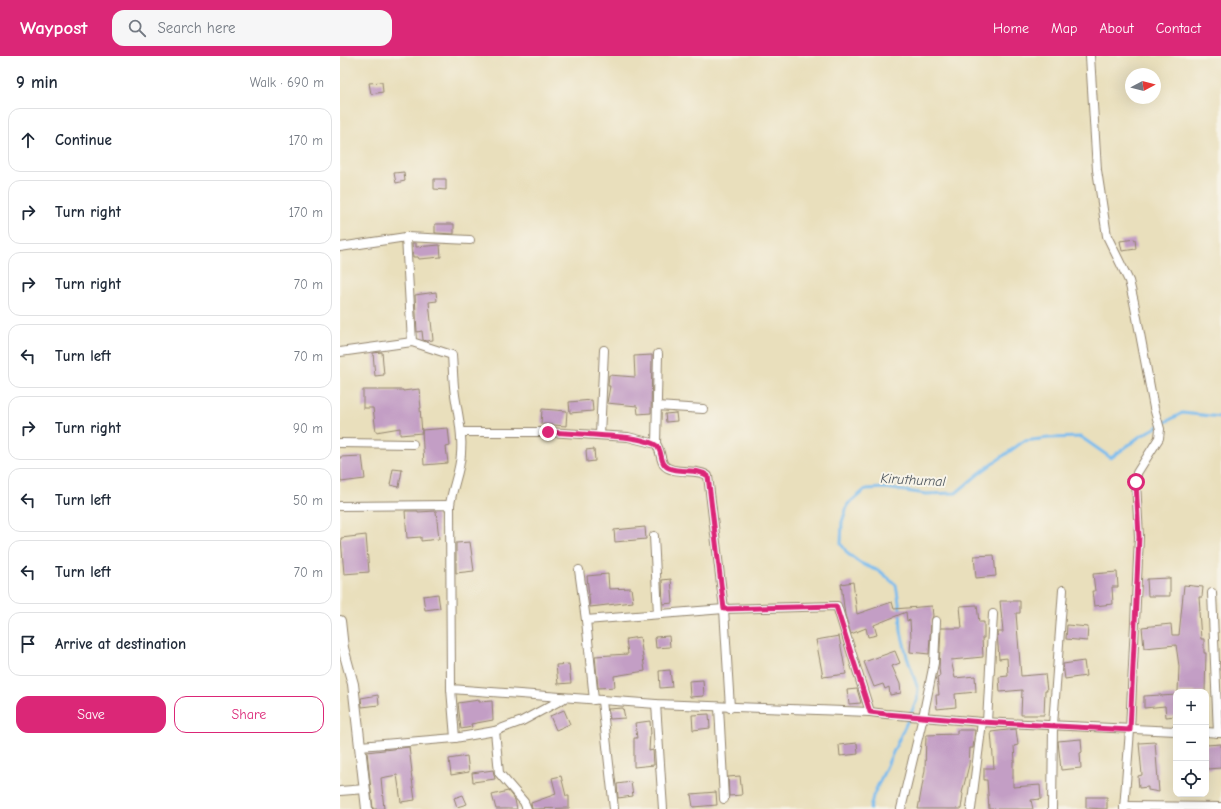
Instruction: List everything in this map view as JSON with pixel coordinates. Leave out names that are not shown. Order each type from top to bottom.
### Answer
[{"type":"street","points":[[1090,56],[1097,170],[1108,236],[1128,281],[1134,302],[1154,408],[1160,430],[1158,438],[1137,473],[1136,482],[1139,537],[1130,730],[1124,808],[1221,807]]},
{"type":"street","points":[[406,237],[412,342]]},
{"type":"street","points":[[340,247],[406,237],[470,240]]},
{"type":"street","points":[[340,352],[412,342],[452,355],[455,394],[461,432],[461,453],[451,493],[450,505],[451,689],[455,738]]},
{"type":"street","points":[[600,435],[604,350]]},
{"type":"street","points":[[658,354],[656,444],[659,448],[664,465],[668,468],[683,472],[702,473],[708,476],[724,609],[730,708]]},
{"type":"street","points":[[656,406],[703,409]]},
{"type":"street","points":[[461,432],[548,432],[600,435],[628,438],[656,444]]},
{"type":"street","points":[[340,443],[413,444]]},
{"type":"street","points":[[340,506],[450,505]]},
{"type":"street","points":[[654,536],[658,614]]},
{"type":"street","points":[[579,570],[614,809]]},
{"type":"street","points":[[1052,809],[1052,725],[1063,590]]},
{"type":"street","points":[[1209,732],[1219,733],[1212,593]]},
{"type":"street","points":[[586,620],[724,609],[836,606],[870,712]]},
{"type":"street","points":[[971,809],[984,722],[993,614]]},
{"type":"street","points":[[901,809],[919,716],[934,663],[936,621]]},
{"type":"street","points":[[340,622],[343,648],[353,684],[367,809]]},
{"type":"street","points":[[451,689],[656,704],[730,708],[870,712],[984,722],[1173,731]]},
{"type":"street","points":[[360,746],[455,738],[495,731],[522,721],[564,698]]},
{"type":"street","points":[[656,704],[663,809]]},
{"type":"street","points":[[719,707],[724,799]]},
{"type":"street","points":[[495,731],[499,773],[524,802],[527,809]]},
{"type":"street","points":[[340,791],[365,789]]},
{"type":"building","points":[[382,82],[383,92],[371,94],[369,83]]},
{"type":"building","points":[[404,172],[405,181],[396,183],[394,173]]},
{"type":"building","points":[[434,179],[446,179],[446,190],[434,189]]},
{"type":"building","points":[[435,224],[454,224],[454,234],[435,233]]},
{"type":"building","points":[[1135,239],[1136,249],[1122,251],[1120,241]]},
{"type":"building","points":[[412,243],[416,243],[416,247],[440,245],[441,257],[419,259],[418,257],[413,257]]},
{"type":"building","points":[[436,292],[437,301],[429,302],[433,340],[426,341],[423,340],[422,331],[417,332],[415,295]]},
{"type":"building","points":[[382,352],[384,375],[375,376],[373,353]]},
{"type":"building","points":[[652,355],[651,413],[638,414],[637,406],[607,403],[610,386],[608,386],[609,375],[635,377],[634,356]]},
{"type":"building","points":[[419,389],[422,433],[400,435],[400,428],[376,432],[373,408],[363,408],[363,390],[403,391]]},
{"type":"building","points":[[592,400],[593,411],[570,413],[569,402]]},
{"type":"building","points":[[542,409],[567,411],[566,426],[541,424]]},
{"type":"building","points":[[676,413],[677,421],[666,422],[665,414]]},
{"type":"building","points":[[448,428],[450,446],[446,447],[448,463],[424,465],[422,430]]},
{"type":"building","points":[[594,449],[595,461],[587,462],[586,450]]},
{"type":"building","points":[[362,456],[365,479],[341,482],[340,457]]},
{"type":"building","points":[[393,469],[402,470],[399,487],[390,485]]},
{"type":"building","points":[[405,511],[436,511],[439,539],[421,541],[421,537],[407,538]]},
{"type":"building","points":[[645,527],[646,539],[615,542],[614,530]]},
{"type":"building","points":[[366,535],[369,572],[344,574],[341,538]]},
{"type":"building","points":[[470,542],[474,571],[456,573],[456,543]]},
{"type":"building","points":[[994,555],[996,576],[976,578],[974,556]]},
{"type":"building","points":[[1117,572],[1118,587],[1112,587],[1113,604],[1094,606],[1092,591],[1095,591],[1093,574]]},
{"type":"building","points":[[608,574],[609,589],[631,588],[633,602],[590,607],[587,576]]},
{"type":"building","points":[[1170,578],[1170,596],[1148,596],[1147,579]]},
{"type":"building","points":[[671,579],[673,603],[663,604],[662,580]]},
{"type":"building","points":[[853,582],[857,614],[892,602],[894,609],[932,606],[933,616],[931,621],[929,654],[910,652],[910,620],[907,621],[906,612],[874,625],[877,635],[868,637],[866,628],[851,634],[845,615],[841,584]]},
{"type":"building","points":[[1184,585],[1203,587],[1202,597],[1199,597],[1199,611],[1201,639],[1204,639],[1204,653],[1206,653],[1205,689],[1178,689],[1179,666],[1176,645],[1144,648],[1142,627],[1171,624],[1172,635],[1179,635]]},
{"type":"building","points":[[438,594],[440,608],[425,610],[423,596]]},
{"type":"building","points":[[1000,601],[1020,601],[1020,613],[1016,613],[1021,676],[1045,674],[1047,691],[1045,691],[1044,715],[1021,715],[1022,690],[1000,692],[999,677],[1008,676],[1007,658],[999,659],[997,632],[1003,632]]},
{"type":"building","points":[[977,605],[979,622],[984,622],[984,638],[982,638],[983,657],[951,660],[955,678],[975,676],[976,692],[955,694],[956,707],[937,709],[936,695],[939,695],[937,677],[940,676],[941,628],[962,628],[960,606]]},
{"type":"building","points":[[1067,625],[1088,627],[1087,641],[1066,639]]},
{"type":"building","points":[[669,636],[670,647],[656,648],[655,637]]},
{"type":"building","points":[[839,636],[846,674],[823,677],[816,640]]},
{"type":"building","points":[[640,637],[645,671],[614,676],[615,687],[598,688],[595,656],[628,654],[626,639]]},
{"type":"building","points":[[895,651],[900,663],[892,666],[900,684],[901,693],[890,695],[889,687],[885,689],[883,684],[874,687],[864,662]]},
{"type":"building","points":[[1084,661],[1086,676],[1065,679],[1063,664]]},
{"type":"building","points":[[569,664],[571,683],[558,684],[556,665]]},
{"type":"building","points":[[670,670],[672,687],[660,688],[659,671]]},
{"type":"building","points":[[703,680],[704,696],[690,697],[689,681]]},
{"type":"building","points":[[857,689],[861,703],[849,704],[847,690]]},
{"type":"building","points":[[378,695],[379,705],[362,707],[361,698]]},
{"type":"building","points":[[1173,695],[1173,716],[1166,717],[1165,706],[1144,708],[1144,696]]},
{"type":"building","points":[[479,700],[479,702],[492,701],[493,720],[471,724],[472,727],[461,729],[458,703]]},
{"type":"building","points":[[623,708],[625,718],[610,719],[608,709]]},
{"type":"building","points":[[564,710],[570,724],[556,730],[550,716]]},
{"type":"building","points":[[709,714],[710,728],[693,730],[692,715]]},
{"type":"building","points":[[650,721],[651,734],[649,751],[653,750],[654,765],[634,767],[634,738],[637,738],[635,723]]},
{"type":"building","points":[[1016,729],[1018,745],[1014,746],[1015,761],[1013,761],[1013,787],[1040,785],[1041,799],[1031,800],[1033,809],[989,809],[987,780],[984,780],[984,768],[994,768],[991,732]]},
{"type":"building","points":[[957,730],[975,730],[973,748],[970,748],[969,765],[962,793],[961,809],[918,809],[925,770],[926,735],[957,734]]},
{"type":"building","points":[[1081,739],[1081,768],[1061,770],[1058,741]]},
{"type":"building","points":[[1155,742],[1159,792],[1148,790],[1148,787],[1139,788],[1138,776],[1142,775],[1139,743]]},
{"type":"building","points":[[857,743],[858,754],[840,756],[839,745]]},
{"type":"building","points":[[1221,744],[1221,768],[1209,769],[1209,745]]},
{"type":"building","points":[[409,747],[415,800],[401,802],[397,775],[381,778],[384,809],[373,809],[367,752]]},
{"type":"building","points":[[467,756],[469,772],[451,775],[449,759]]},
{"type":"building","points":[[493,770],[495,779],[473,782],[472,773]]},
{"type":"building","points":[[561,776],[566,796],[569,796],[569,808],[532,809],[531,803],[556,794],[552,778]]},
{"type":"building","points":[[740,776],[742,795],[729,796],[728,777]]},
{"type":"building","points":[[631,782],[633,796],[618,798],[617,784]]},
{"type":"building","points":[[508,791],[515,800],[517,809],[496,809],[492,795]]},
{"type":"building","points":[[716,792],[717,805],[693,807],[691,794]]},
{"type":"building","points":[[463,795],[467,804],[457,807],[454,798]]},
{"type":"building","points":[[1086,797],[1107,797],[1107,809],[1086,808]]},
{"type":"waterway","name":"Kiruthumal","points":[[870,809],[873,796],[917,700],[918,689],[907,657],[901,631],[900,608],[896,585],[881,572],[860,563],[848,554],[841,544],[842,522],[848,504],[866,489],[885,488],[926,494],[956,493],[981,472],[1024,441],[1049,438],[1081,437],[1111,458],[1139,437],[1182,413],[1221,417]]},
{"type":"route","points":[[548,432],[628,438],[656,444],[659,448],[664,465],[668,468],[683,472],[702,473],[708,476],[724,609],[836,606],[870,712],[886,714],[982,722],[1130,730],[1139,537],[1136,482]]}]
